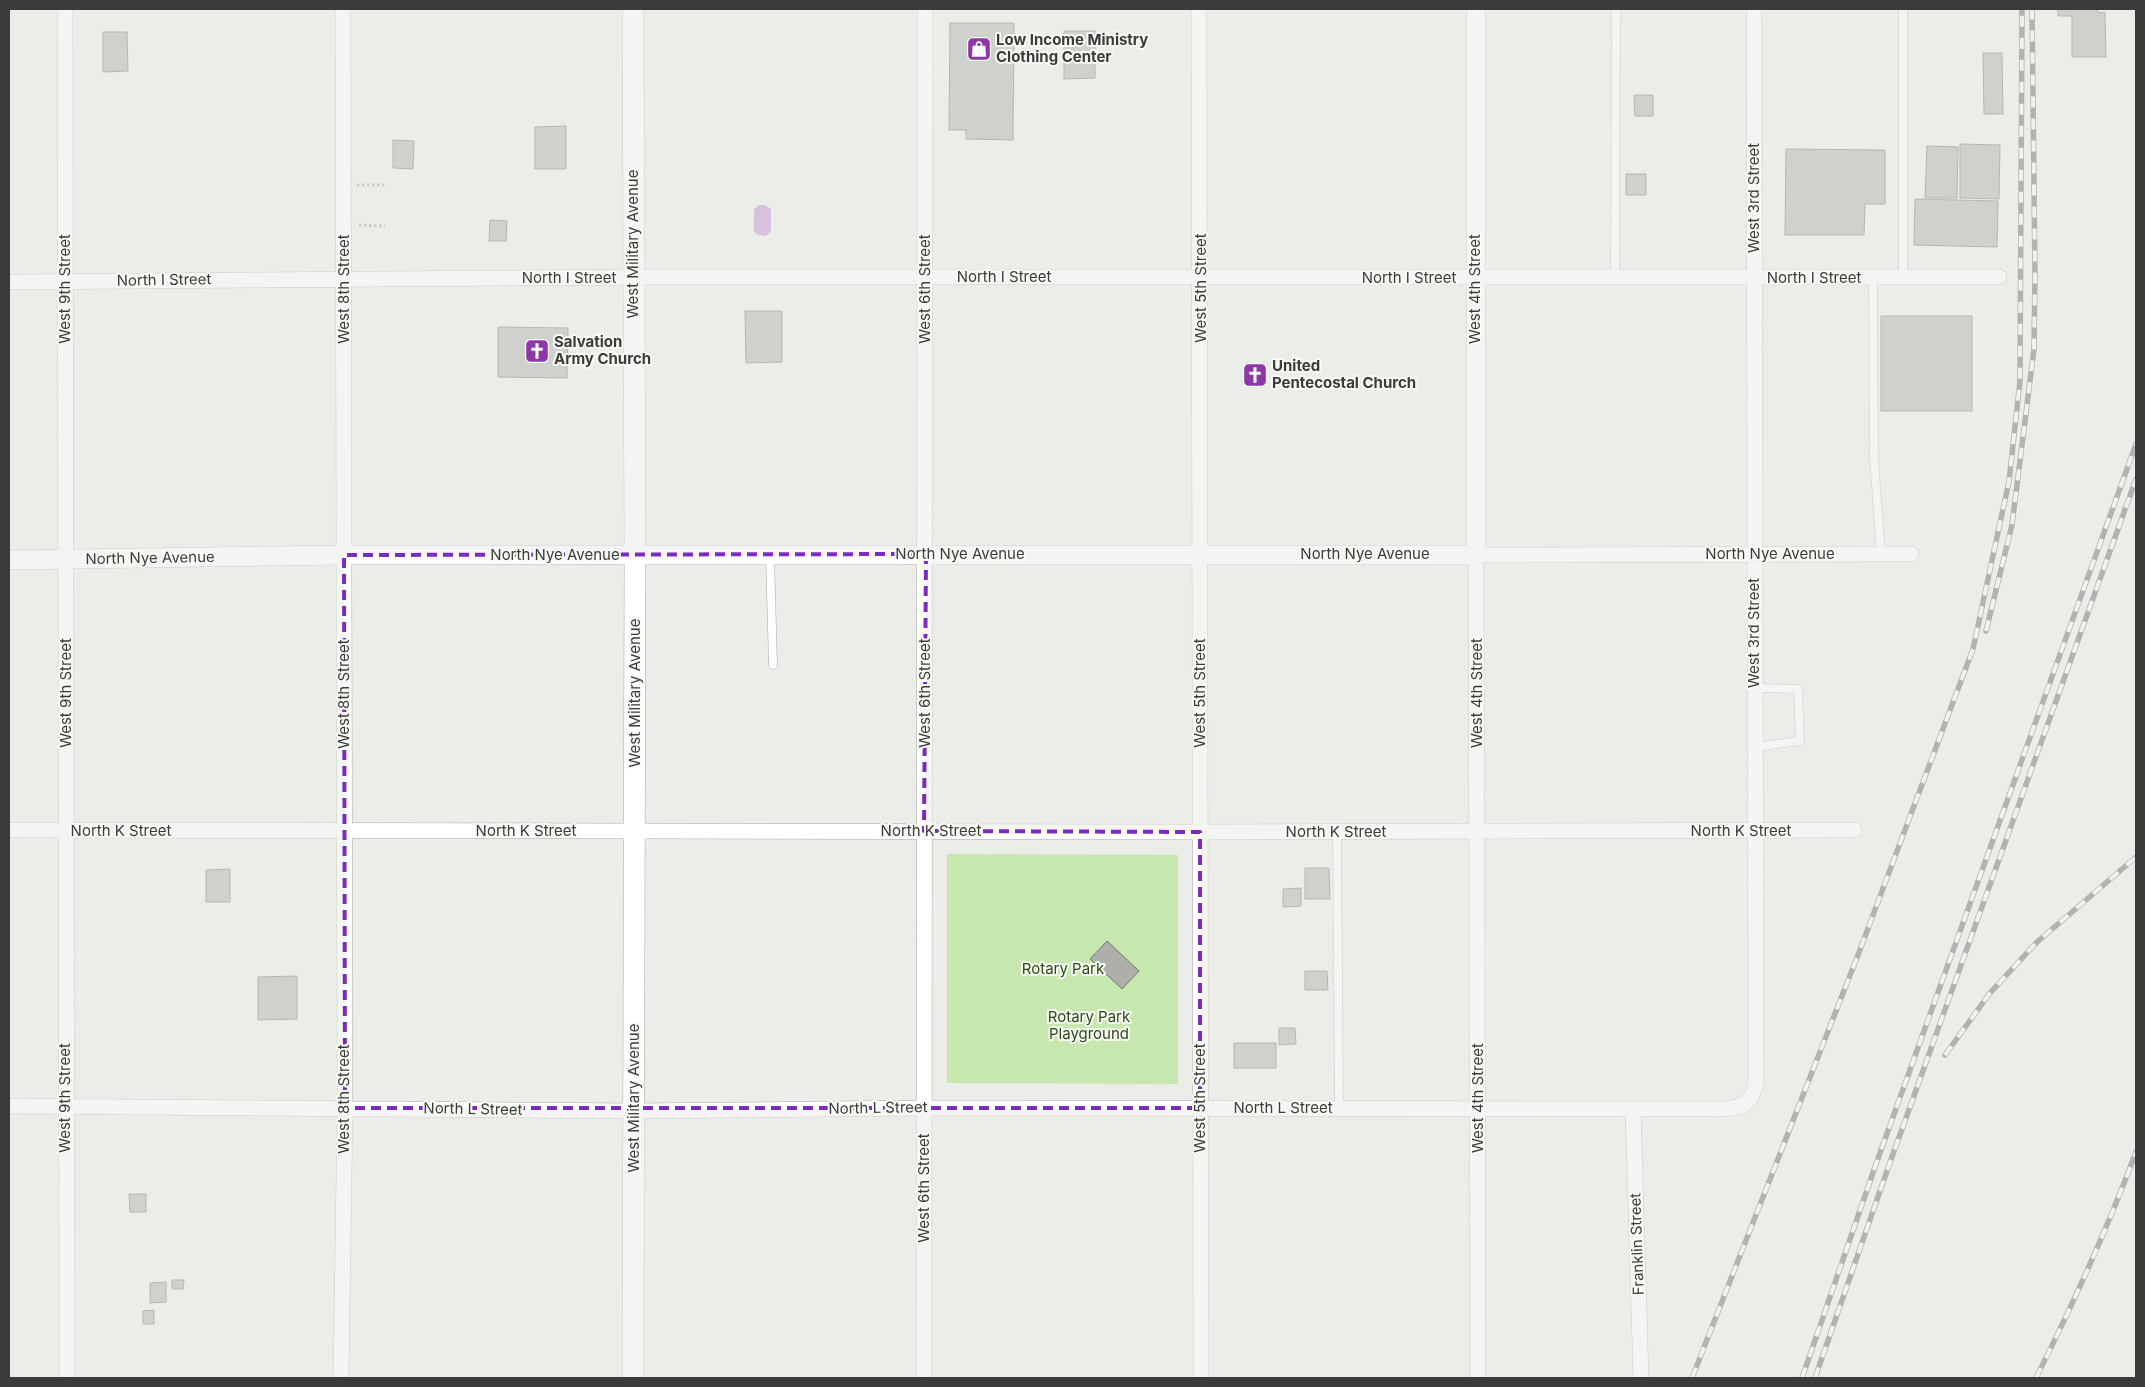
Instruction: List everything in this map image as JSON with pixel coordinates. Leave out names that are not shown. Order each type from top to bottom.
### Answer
[{"type":"main road","name":"West Military Avenue","points":[[633,9],[635,555],[633,1378]]},
{"type":"street","name":"West 9th Street","points":[[65,9],[64,281],[67,560],[65,1106],[67,1378]]},
{"type":"street","name":"West 8th Street","points":[[342,1378],[344,1108],[343,9]]},
{"type":"street","name":"West 6th Street","points":[[924,1378],[925,9]]},
{"type":"street","name":"West 5th Street","points":[[1199,9],[1201,278],[1200,1378]]},
{"type":"street","name":"West 4th Street","points":[[1476,9],[1478,1378]]},
{"type":"street","name":"West 3rd Street","points":[[1746,1104],[1752,1099],[1756,1083],[1754,9]]},
{"type":"street","name":"North I Street","points":[[9,282],[633,277],[1998,277]]},
{"type":"street","name":"North Nye Avenue","points":[[9,560],[344,555],[1911,554]]},
{"type":"street","name":"North K Street","points":[[9,830],[344,832],[635,830],[1200,832],[1854,830]]},
{"type":"street","name":"North L Street","points":[[9,1106],[634,1111],[924,1108],[1723,1109],[1736,1108],[1746,1104]]},
{"type":"street","name":"Franklin Street","points":[[1633,1109],[1641,1378]]},
{"type":"lane","points":[[1615,278],[1616,9]]},
{"type":"lane","points":[[1903,9],[1903,277]]},
{"type":"lane","points":[[1873,278],[1874,453],[1881,554]]},
{"type":"lane","points":[[770,554],[774,666]]},
{"type":"lane","points":[[1754,688],[1798,689],[1800,741],[1754,747]]},
{"type":"lane","points":[[1338,832],[1339,1108]]},
{"type":"path","points":[[354,185],[386,185]]},
{"type":"path","points":[[355,225],[386,226]]},
{"type":"highlighted area","points":[[926,554],[924,831],[1200,832],[1200,1108],[345,1108],[344,555]]},
{"type":"green space","name":"Rotary Park","points":[[947,854],[1178,855],[1178,1084],[947,1083]]},
{"type":"shaded area","points":[[759,205],[765,205],[771,209],[771,231],[766,236],[757,235],[754,231],[754,209]]},
{"type":"building","points":[[2058,9],[2098,9],[2098,13],[2105,12],[2106,57],[2072,57],[2072,16],[2058,16]]},
{"type":"building","points":[[950,23],[1014,23],[1013,140],[966,139],[966,130],[949,130]]},
{"type":"building","points":[[1064,31],[1095,31],[1095,78],[1064,79]]},
{"type":"building","points":[[103,32],[127,32],[128,71],[103,72]]},
{"type":"building","points":[[1983,53],[2002,53],[2003,114],[1984,114]]},
{"type":"building","points":[[1634,95],[1653,95],[1653,116],[1635,116]]},
{"type":"building","points":[[566,126],[566,169],[535,169],[535,127]]},
{"type":"building","points":[[393,140],[414,141],[413,169],[393,168]]},
{"type":"building","points":[[1960,144],[2000,145],[1999,199],[1960,198]]},
{"type":"building","points":[[1927,146],[1958,147],[1957,198],[1925,198]]},
{"type":"building","points":[[1786,149],[1885,150],[1885,204],[1865,204],[1864,235],[1785,235]]},
{"type":"building","points":[[1626,174],[1646,174],[1646,195],[1626,195]]},
{"type":"building","points":[[1915,199],[1998,201],[1997,247],[1914,245]]},
{"type":"building","points":[[490,220],[507,221],[506,241],[489,241]]},
{"type":"building","points":[[745,311],[782,311],[782,362],[746,363]]},
{"type":"building","points":[[1881,316],[1972,316],[1972,411],[1881,411]]},
{"type":"building","points":[[498,327],[568,328],[567,378],[498,377]]},
{"type":"building","points":[[1305,868],[1329,868],[1330,899],[1305,899]]},
{"type":"building","points":[[230,869],[230,902],[206,902],[206,870]]},
{"type":"building","points":[[1301,888],[1301,906],[1283,907],[1283,889]]},
{"type":"building","points":[[1107,941],[1139,971],[1122,989],[1090,959]]},
{"type":"building","points":[[1305,971],[1327,971],[1328,990],[1305,990]]},
{"type":"building","points":[[297,976],[297,1019],[258,1020],[258,977]]},
{"type":"building","points":[[1279,1028],[1295,1028],[1296,1044],[1279,1045]]},
{"type":"building","points":[[1234,1043],[1276,1043],[1276,1068],[1234,1068]]},
{"type":"building","points":[[129,1194],[146,1194],[146,1212],[130,1212]]},
{"type":"building","points":[[172,1280],[184,1280],[183,1289],[172,1289]]},
{"type":"building","points":[[166,1282],[166,1302],[150,1303],[150,1283]]},
{"type":"building","points":[[154,1310],[154,1324],[143,1324],[143,1311]]},
{"type":"railway","points":[[1692,1378],[1858,955],[1973,649],[2009,481],[2020,381],[2022,9]]},
{"type":"railway","points":[[1986,631],[2012,525],[2034,349],[2032,9]]},
{"type":"railway","points":[[1802,1378],[1876,1164],[2136,444]]},
{"type":"railway","points":[[1815,1378],[1888,1168],[2136,479]]},
{"type":"railway","points":[[1945,1055],[1990,993],[2036,943],[2136,857]]},
{"type":"railway","points":[[2036,1378],[2089,1266],[2136,1152]]},
{"type":"place","name":"Low Income Ministry Clothing Center","points":[[979,49]]},
{"type":"place","name":"Salvation Army Church","points":[[537,351]]},
{"type":"place","name":"United Pentecostal Church","points":[[1255,375]]},
{"type":"park label","name":"Rotary Park Playground","points":[[1089,1026]]}]
